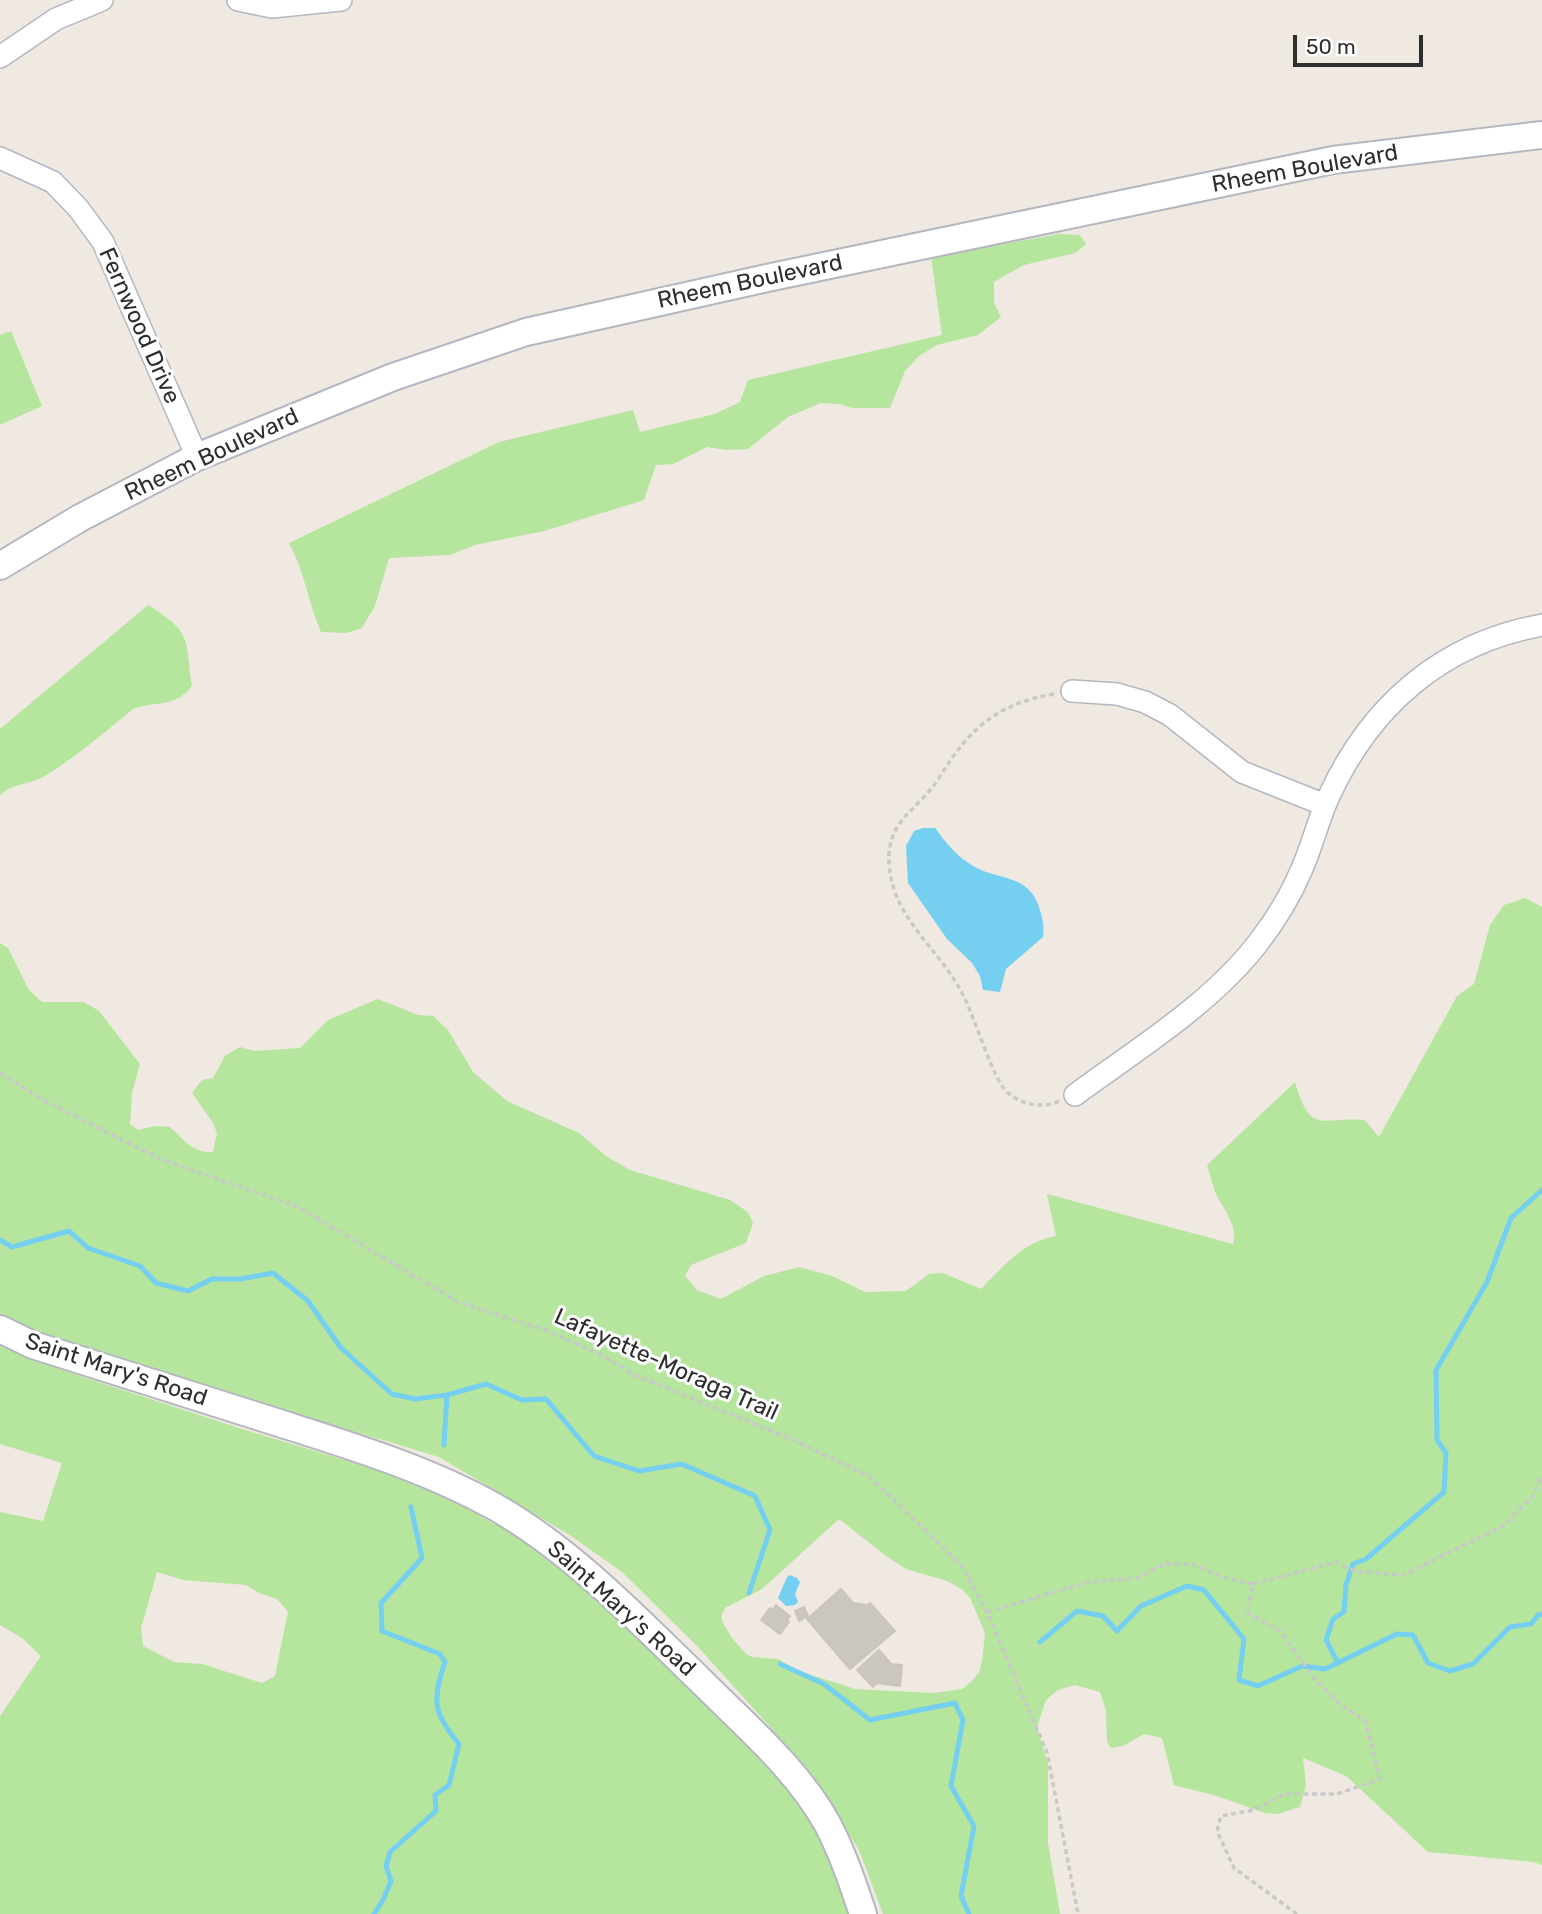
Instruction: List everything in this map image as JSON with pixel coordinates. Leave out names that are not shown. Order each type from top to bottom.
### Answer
[{"type":"street","points":[[0,57],[56,19],[102,0]]},
{"type":"street","points":[[238,0],[272,7],[341,0]]},
{"type":"street","name":"Rheem Boulevard","points":[[0,566],[80,518],[197,457],[393,377],[526,332],[767,278],[1333,160],[1542,135]]},
{"type":"street","name":"Fernwood Drive","points":[[0,158],[53,182],[78,208],[103,242],[197,457]]},
{"type":"street","points":[[1075,1095],[1173,1023],[1240,965],[1291,893],[1325,805],[1358,743],[1371,725],[1416,679],[1468,648],[1506,633],[1542,625]]},
{"type":"street","points":[[1072,691],[1116,694],[1145,702],[1170,715],[1242,772],[1325,805]]},
{"type":"street","name":"Saint Mary's Road","points":[[0,1329],[33,1345],[360,1449],[437,1479],[497,1508],[533,1531],[582,1569],[656,1638],[763,1742],[798,1780],[828,1824],[850,1872],[863,1914]]},
{"type":"path","points":[[1072,691],[1025,701],[985,720],[959,747],[924,798],[899,822],[891,836],[888,860],[891,886],[914,928],[954,978],[1003,1088],[1025,1104],[1054,1104],[1075,1095]]},
{"type":"path","name":"Lafayette-Moraga Trail","points":[[0,1073],[43,1100],[160,1159],[298,1207],[458,1303],[548,1331],[599,1354],[635,1375],[791,1439],[869,1476],[962,1566],[987,1612],[1047,1752],[1078,1914]]},
{"type":"path","points":[[987,1612],[1088,1582],[1137,1578],[1164,1564],[1191,1564],[1223,1577],[1253,1584],[1336,1562],[1354,1571],[1403,1574],[1503,1527],[1531,1498],[1542,1476]]},
{"type":"path","points":[[1253,1584],[1247,1613],[1280,1631],[1315,1679],[1342,1706],[1365,1720],[1380,1779],[1337,1794],[1286,1794],[1253,1810],[1221,1816],[1217,1831],[1234,1868],[1297,1914]]},
{"type":"green space","points":[[1059,234],[1080,235],[1086,244],[1075,253],[1024,265],[994,282],[994,303],[1001,317],[978,335],[937,345],[919,356],[905,371],[890,408],[852,408],[821,403],[788,417],[748,449],[707,447],[673,464],[656,465],[644,500],[544,531],[475,545],[450,555],[389,558],[375,606],[362,628],[346,633],[321,632],[289,543],[499,442],[633,410],[640,432],[715,414],[740,402],[748,380],[942,335],[931,257]]},
{"type":"green space","points":[[11,331],[42,406],[0,425],[0,335]]},
{"type":"green space","points":[[148,605],[180,630],[187,647],[192,686],[172,701],[133,709],[57,769],[39,779],[10,788],[0,795],[0,729]]},
{"type":"green space","points":[[1525,898],[1542,907],[1542,1865],[1428,1852],[1346,1776],[1303,1758],[1306,1785],[1300,1807],[1277,1814],[1265,1813],[1214,1795],[1174,1785],[1162,1738],[1144,1734],[1123,1746],[1111,1748],[1107,1742],[1106,1711],[1100,1692],[1075,1685],[1058,1690],[1046,1700],[1037,1727],[1048,1764],[1048,1843],[1060,1914],[883,1914],[859,1850],[807,1768],[698,1647],[622,1572],[571,1536],[439,1457],[77,1348],[0,1314],[0,943],[8,948],[29,990],[42,1002],[84,1002],[99,1011],[140,1064],[132,1093],[130,1124],[138,1130],[155,1126],[170,1127],[189,1145],[200,1151],[213,1152],[217,1133],[192,1093],[202,1080],[213,1078],[225,1056],[240,1047],[254,1051],[300,1048],[328,1020],[378,999],[418,1015],[433,1016],[448,1030],[473,1072],[507,1101],[579,1133],[606,1156],[630,1170],[730,1200],[748,1212],[753,1223],[746,1243],[691,1265],[685,1276],[697,1290],[721,1299],[764,1276],[799,1267],[832,1276],[865,1292],[906,1291],[929,1274],[943,1273],[981,1289],[1023,1249],[1056,1236],[1047,1194],[1233,1244],[1234,1230],[1215,1192],[1207,1165],[1295,1082],[1307,1111],[1313,1117],[1328,1121],[1365,1120],[1379,1137],[1457,996],[1474,984],[1490,925],[1504,905]],"holes":[[[839,1519],[906,1569],[947,1581],[963,1590],[970,1598],[985,1633],[979,1672],[962,1689],[933,1693],[855,1689],[799,1671],[778,1659],[746,1654],[722,1621],[725,1608],[762,1589]]]},
{"type":"green space","points":[[0,1344],[59,1369],[368,1467],[414,1484],[530,1539],[591,1590],[784,1781],[822,1838],[849,1914],[0,1914],[0,1716],[41,1656],[22,1638],[0,1625],[0,1512],[43,1521],[62,1463],[0,1444]],"holes":[[[157,1572],[183,1580],[246,1585],[277,1599],[288,1612],[275,1676],[262,1683],[202,1664],[174,1662],[143,1646],[141,1628]]]},
{"type":"water","points":[[935,828],[953,850],[969,863],[1022,884],[1035,898],[1043,920],[1043,937],[1006,969],[1000,992],[983,990],[980,976],[972,963],[947,939],[908,883],[906,846],[914,831]]},
{"type":"water","points":[[790,1575],[800,1582],[795,1594],[798,1602],[786,1606],[778,1598]]},
{"type":"building","points":[[841,1589],[853,1603],[870,1603],[895,1631],[850,1669],[807,1619]]},
{"type":"building","points":[[776,1605],[790,1616],[780,1634],[761,1620],[770,1608],[772,1610]]},
{"type":"building","points":[[804,1607],[808,1616],[799,1621],[795,1611]]},
{"type":"building","points":[[879,1650],[891,1664],[902,1665],[900,1686],[877,1683],[873,1687],[857,1670]]},
{"type":"waterway","points":[[1338,1663],[1326,1640],[1333,1619],[1344,1612],[1346,1585],[1353,1564],[1366,1559],[1444,1492],[1446,1453],[1437,1440],[1436,1370],[1487,1282],[1511,1218],[1542,1190]]},
{"type":"waterway","points":[[0,1240],[12,1247],[69,1231],[88,1248],[140,1266],[156,1283],[188,1291],[212,1279],[240,1279],[273,1273],[308,1301],[341,1348],[392,1394],[415,1399],[447,1395],[486,1384],[522,1400],[546,1399],[594,1456],[639,1471],[682,1464],[755,1496],[770,1530],[749,1593]]},
{"type":"waterway","points":[[444,1445],[447,1395]]},
{"type":"waterway","points":[[374,1914],[391,1881],[386,1866],[390,1852],[436,1811],[435,1795],[449,1785],[459,1744],[444,1723],[437,1706],[438,1686],[445,1662],[440,1654],[382,1631],[381,1603],[422,1558],[411,1507]]},
{"type":"waterway","points":[[1040,1642],[1077,1611],[1103,1616],[1117,1631],[1141,1606],[1187,1586],[1204,1590],[1244,1639],[1239,1680],[1258,1686],[1302,1666],[1325,1669],[1397,1634],[1413,1635],[1428,1663],[1450,1671],[1473,1664],[1510,1627],[1531,1624],[1542,1614]]},
{"type":"waterway","points":[[780,1664],[824,1684],[870,1720],[955,1703],[963,1720],[951,1786],[974,1826],[961,1896],[969,1914]]}]
